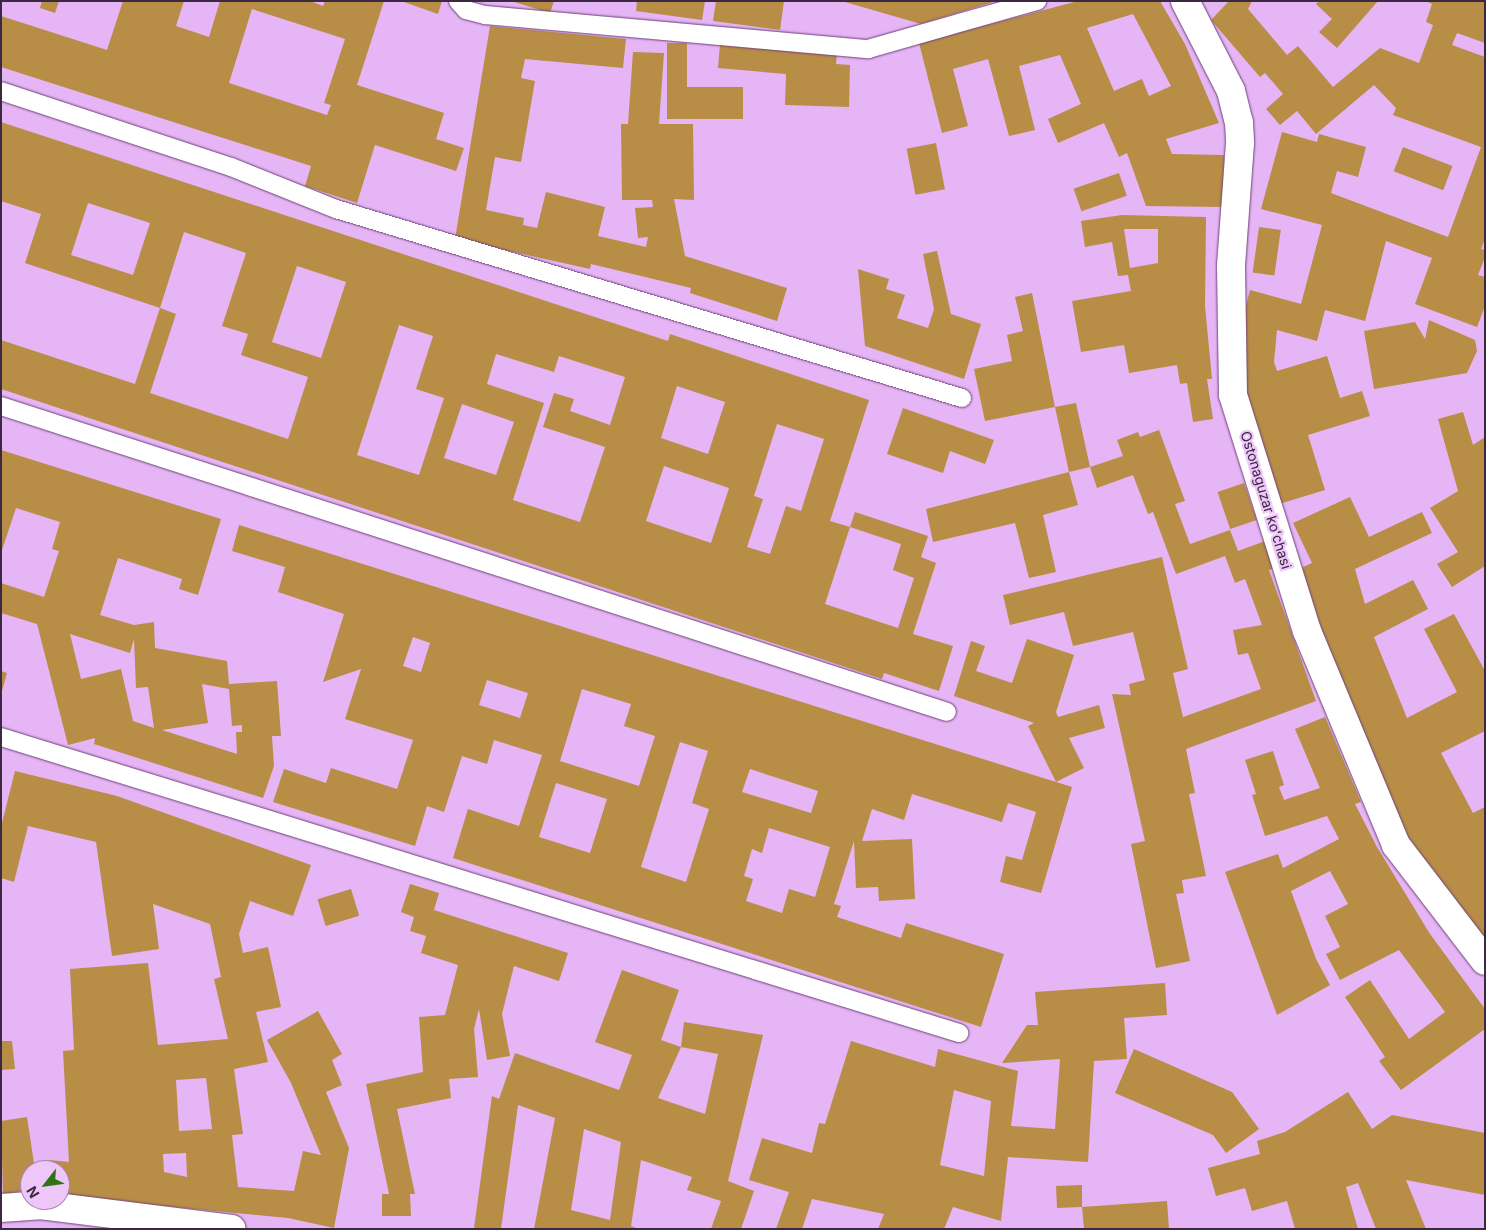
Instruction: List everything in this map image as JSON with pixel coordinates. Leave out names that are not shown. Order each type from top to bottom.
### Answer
[{"type":"street","name":"Ostonaguzar koʻchasi","points":[[1185,1],[1231,91],[1239,122],[1240,143],[1231,267],[1233,395],[1306,631],[1396,845],[1485,961]]},
{"type":"street","points":[[1,1208],[40,1205],[232,1229]]},
{"type":"lane","points":[[458,1],[466,10],[485,15],[868,49],[1037,1]]},
{"type":"lane","points":[[1,91],[232,167],[336,209],[962,398]]},
{"type":"lane","points":[[1,406],[947,712]]},
{"type":"lane","points":[[1,737],[959,1033]]},
{"type":"building","points":[[42,1],[59,1],[55,13],[40,8]]},
{"type":"building","points":[[123,1],[184,1],[176,26],[209,37],[220,1],[310,1],[323,6],[325,1],[384,1],[357,85],[444,113],[436,139],[464,148],[456,171],[375,145],[357,203],[305,186],[311,166],[1,67],[1,16],[107,50]],"holes":[[[252,9],[345,39],[324,103],[331,105],[327,115],[229,83]]]},
{"type":"building","points":[[401,1],[442,1],[438,14]]},
{"type":"building","points":[[511,1],[554,1],[550,13]]},
{"type":"building","points":[[637,1],[705,1],[702,20],[636,11]]},
{"type":"building","points":[[716,1],[784,1],[780,30],[713,21]]},
{"type":"building","points":[[845,1],[996,1],[921,24],[845,2]]},
{"type":"building","points":[[1078,1],[1160,1],[1185,44],[1219,123],[1166,139],[1172,154],[1224,155],[1223,207],[1146,206],[1127,153],[1119,157],[1104,123],[1058,143],[1048,119],[1081,104],[1060,55],[1019,66],[1035,130],[1009,136],[988,59],[953,69],[968,126],[942,133],[919,43]],"holes":[[[1133,14],[1171,86],[1149,96],[1142,79],[1114,91],[1087,28]]]},
{"type":"building","points":[[1229,1],[1252,1],[1248,9],[1287,55],[1298,46],[1333,87],[1380,48],[1419,63],[1433,25],[1426,22],[1432,4],[1426,1],[1485,1],[1485,43],[1457,33],[1452,45],[1485,57],[1485,239],[1481,249],[1485,250],[1485,257],[1478,275],[1485,277],[1485,306],[1477,327],[1415,304],[1432,258],[1386,241],[1365,321],[1325,310],[1317,341],[1277,330],[1274,362],[1277,371],[1327,356],[1340,398],[1362,391],[1370,416],[1308,435],[1325,490],[1276,505],[1238,370],[1242,321],[1250,290],[1301,304],[1322,225],[1261,209],[1282,132],[1317,142],[1319,134],[1366,147],[1358,177],[1337,171],[1331,193],[1448,237],[1481,147],[1393,115],[1396,108],[1374,85],[1316,134],[1297,111],[1280,125],[1266,109],[1283,94],[1265,73],[1260,77],[1211,20]]},
{"type":"building","points":[[1319,1],[1378,1],[1337,48],[1319,32],[1332,19],[1316,4]]},
{"type":"building","points":[[490,26],[626,39],[623,68],[525,59],[521,78],[535,81],[521,162],[495,157],[486,210],[524,218],[523,225],[537,228],[546,192],[605,207],[598,236],[646,247],[648,237],[638,238],[635,208],[653,207],[652,200],[622,200],[621,124],[628,124],[633,52],[664,53],[659,124],[693,124],[694,200],[674,199],[685,256],[787,288],[777,321],[690,293],[691,288],[591,264],[590,269],[455,239]]},
{"type":"building","points":[[667,43],[687,43],[687,87],[743,87],[743,119],[667,119]]},
{"type":"building","points":[[720,44],[837,52],[836,64],[850,65],[849,107],[785,105],[786,74],[718,68]]},
{"type":"building","points":[[1,122],[668,341],[670,334],[869,400],[830,521],[850,527],[855,512],[928,536],[921,557],[936,563],[913,634],[953,646],[939,691],[884,673],[882,679],[1,389],[1,340],[135,384],[160,308],[25,263],[41,214],[1,201]],"holes":[[[88,203],[150,223],[133,275],[71,255]],[[184,232],[246,253],[222,326],[248,334],[241,355],[308,377],[288,439],[150,393],[176,314],[160,308]],[[297,266],[346,282],[321,358],[272,342]],[[399,325],[433,336],[416,389],[444,398],[419,475],[357,455]],[[496,354],[554,372],[559,356],[625,377],[610,425],[570,411],[574,399],[554,393],[543,427],[605,447],[580,522],[513,500],[544,403],[487,384]],[[677,386],[725,402],[708,454],[661,438]],[[462,404],[514,422],[496,475],[444,458]],[[777,424],[824,439],[801,511],[786,506],[770,554],[747,547],[763,499],[754,496]],[[664,466],[729,488],[711,543],[646,521]],[[850,527],[901,544],[893,570],[914,578],[898,628],[825,604]]]},
{"type":"building","points":[[936,143],[945,189],[916,195],[907,149]]},
{"type":"building","points":[[1403,147],[1452,166],[1443,190],[1394,171]]},
{"type":"building","points":[[1119,173],[1127,196],[1081,211],[1074,189]]},
{"type":"building","points":[[1122,215],[1206,217],[1205,306],[1212,379],[1207,379],[1213,419],[1193,422],[1187,383],[1180,384],[1177,365],[1129,373],[1124,345],[1081,352],[1072,301],[1131,291],[1128,275],[1118,276],[1112,242],[1085,247],[1081,221]],"holes":[[[1124,229],[1158,229],[1158,263],[1130,268]]]},
{"type":"building","points":[[1259,227],[1281,230],[1274,276],[1253,273]]},
{"type":"building","points":[[937,251],[951,314],[981,324],[964,379],[865,346],[858,269],[889,279],[886,289],[905,295],[897,318],[928,328],[934,309],[923,254]]},
{"type":"building","points":[[1032,293],[1055,407],[985,421],[974,369],[1012,361],[1007,335],[1023,331],[1015,297]]},
{"type":"building","points":[[1429,320],[1475,340],[1477,351],[1467,373],[1374,389],[1364,331],[1415,322],[1425,339]]},
{"type":"building","points":[[1076,403],[1090,467],[1069,472],[1055,407]]},
{"type":"building","points":[[903,408],[994,440],[985,464],[950,451],[943,473],[887,454]]},
{"type":"building","points":[[1463,412],[1473,445],[1485,437],[1485,566],[1452,587],[1437,564],[1458,552],[1430,508],[1458,491],[1438,419]]},
{"type":"building","points":[[1159,430],[1185,501],[1175,504],[1190,544],[1230,530],[1238,551],[1268,540],[1278,567],[1269,570],[1316,701],[1186,749],[1195,793],[1189,794],[1206,876],[1182,880],[1184,893],[1176,894],[1190,961],[1156,968],[1131,844],[1145,841],[1112,694],[1131,695],[1129,684],[1145,680],[1133,632],[1073,646],[1064,612],[1010,625],[1003,595],[1162,557],[1188,669],[1173,673],[1183,717],[1261,689],[1248,653],[1238,655],[1233,630],[1262,625],[1245,579],[1235,583],[1225,556],[1176,574],[1153,512],[1148,514],[1133,475],[1097,488],[1090,467],[1123,456],[1117,440],[1138,432],[1140,437]]},
{"type":"building","points":[[1,450],[221,519],[198,595],[179,589],[182,579],[118,558],[100,615],[134,625],[154,622],[155,648],[227,661],[229,684],[277,681],[281,736],[272,736],[274,766],[263,798],[94,744],[95,738],[68,745],[37,624],[1,613],[1,583],[44,597],[59,551],[52,549],[60,522],[16,508],[1,553]],"holes":[[[70,634],[130,653],[134,639],[136,688],[148,687],[154,728],[133,721],[121,669],[81,679]],[[202,684],[229,689],[232,726],[242,725],[242,732],[236,732],[237,754],[162,730],[208,723]]]},
{"type":"building","points":[[1069,472],[1078,505],[1043,515],[1056,572],[1029,578],[1015,523],[933,542],[926,509]]},
{"type":"building","points":[[1244,483],[1257,520],[1230,529],[1218,492]]},
{"type":"building","points":[[1350,497],[1369,537],[1422,512],[1432,533],[1355,569],[1365,604],[1413,580],[1428,609],[1374,637],[1407,718],[1457,692],[1424,629],[1454,614],[1485,671],[1485,731],[1441,753],[1473,813],[1485,807],[1485,950],[1425,871],[1372,768],[1326,656],[1301,568],[1312,563],[1293,523]]},
{"type":"building","points":[[239,525],[1072,787],[1041,893],[1000,882],[1006,856],[1022,860],[1036,812],[1008,803],[1002,822],[912,794],[904,820],[872,809],[862,841],[912,839],[915,899],[879,901],[878,887],[856,888],[854,841],[834,904],[841,906],[837,917],[901,938],[906,923],[1004,954],[981,1027],[453,858],[468,809],[519,826],[542,755],[494,740],[487,764],[462,756],[444,812],[427,806],[415,846],[273,802],[284,769],[326,783],[331,768],[397,789],[413,740],[345,719],[361,669],[323,682],[344,614],[278,592],[285,567],[232,551]],"holes":[[[413,637],[430,643],[421,672],[403,666]],[[487,680],[528,693],[520,718],[479,705]],[[582,689],[631,704],[624,726],[655,736],[639,786],[560,761]],[[680,742],[708,751],[692,803],[709,809],[686,882],[641,867]],[[750,769],[818,791],[811,813],[742,792]],[[556,783],[607,799],[590,853],[539,837]],[[769,828],[830,847],[815,897],[789,889],[782,913],[746,901],[753,879],[744,876],[752,849],[762,853]]]},
{"type":"building","points":[[1027,639],[1074,655],[1056,712],[1058,717],[1099,705],[1105,728],[1069,738],[1084,768],[1056,782],[1028,726],[1034,723],[954,696],[971,641],[985,646],[976,671],[1012,683]]},
{"type":"building","points":[[1,671],[7,673],[2,691],[1,691]]},
{"type":"building","points":[[1325,717],[1361,802],[1355,804],[1377,847],[1430,934],[1485,1009],[1485,1029],[1401,1090],[1379,1061],[1385,1057],[1345,997],[1370,980],[1409,1039],[1445,1012],[1399,950],[1340,980],[1326,954],[1340,947],[1325,916],[1348,904],[1330,871],[1291,891],[1316,959],[1330,985],[1277,1015],[1225,872],[1278,854],[1283,868],[1339,839],[1327,816],[1265,836],[1252,795],[1256,794],[1245,760],[1273,751],[1284,785],[1279,787],[1284,800],[1320,788],[1295,729]]},
{"type":"building","points":[[15,771],[117,796],[311,865],[293,916],[250,901],[239,934],[243,953],[268,947],[281,1007],[256,1012],[268,1062],[234,1069],[243,1134],[232,1135],[238,1187],[294,1191],[303,1151],[321,1155],[291,1083],[267,1040],[318,1011],[342,1054],[332,1060],[342,1085],[326,1092],[349,1148],[334,1228],[288,1218],[70,1197],[70,1160],[63,1051],[74,1050],[70,969],[148,963],[158,1045],[228,1039],[214,979],[221,977],[210,924],[153,904],[159,949],[112,956],[96,842],[28,826],[14,882],[1,878],[1,827]],"holes":[[[206,1078],[212,1129],[179,1131],[176,1080]],[[186,1153],[187,1177],[164,1172],[163,1154]]]},
{"type":"building","points":[[410,884],[439,893],[434,910],[568,953],[559,981],[514,966],[502,1014],[510,1056],[487,1060],[479,1009],[474,1029],[478,1077],[449,1079],[451,1098],[397,1109],[415,1194],[410,1194],[411,1216],[382,1216],[382,1194],[389,1194],[366,1084],[423,1072],[419,1017],[445,1015],[458,965],[421,953],[426,936],[410,931],[414,917],[401,912]]},
{"type":"building","points":[[351,889],[359,916],[326,926],[318,899]]},
{"type":"building","points":[[622,970],[679,990],[661,1040],[681,1047],[684,1022],[763,1035],[728,1181],[754,1191],[741,1229],[711,1229],[721,1201],[687,1190],[692,1177],[641,1160],[631,1226],[639,1229],[534,1229],[555,1118],[518,1105],[501,1229],[474,1228],[492,1096],[499,1099],[515,1053],[619,1090],[632,1055],[595,1042]],"holes":[[[681,1047],[718,1054],[705,1114],[658,1098]],[[584,1129],[621,1142],[610,1220],[571,1210]]]},
{"type":"building","points":[[1165,983],[1167,1015],[1124,1018],[1127,1059],[1094,1061],[1088,1162],[1008,1157],[1001,1221],[953,1207],[944,1229],[878,1229],[884,1214],[812,1199],[802,1229],[776,1229],[789,1192],[749,1180],[762,1138],[812,1153],[819,1123],[825,1124],[851,1041],[935,1067],[938,1049],[1018,1071],[1011,1126],[1055,1129],[1060,1059],[1002,1063],[1027,1025],[1038,1025],[1035,992]],"holes":[[[954,1090],[991,1101],[984,1176],[940,1165]]]},
{"type":"building","points":[[1,1041],[12,1041],[15,1069],[1,1070]]},
{"type":"building","points":[[1134,1049],[1232,1092],[1259,1129],[1226,1153],[1213,1135],[1115,1093]]},
{"type":"building","points":[[1348,1092],[1372,1129],[1392,1115],[1485,1133],[1485,1195],[1406,1180],[1426,1229],[1376,1229],[1358,1183],[1346,1187],[1358,1229],[1295,1229],[1287,1201],[1252,1211],[1245,1188],[1216,1196],[1208,1168],[1260,1154],[1257,1141],[1285,1132]]},
{"type":"building","points":[[27,1117],[33,1160],[20,1160],[20,1191],[3,1194],[1,1121]]},
{"type":"building","points":[[1082,1185],[1082,1207],[1057,1208],[1056,1186]]},
{"type":"building","points":[[1167,1201],[1169,1229],[1084,1229],[1082,1207]]}]
